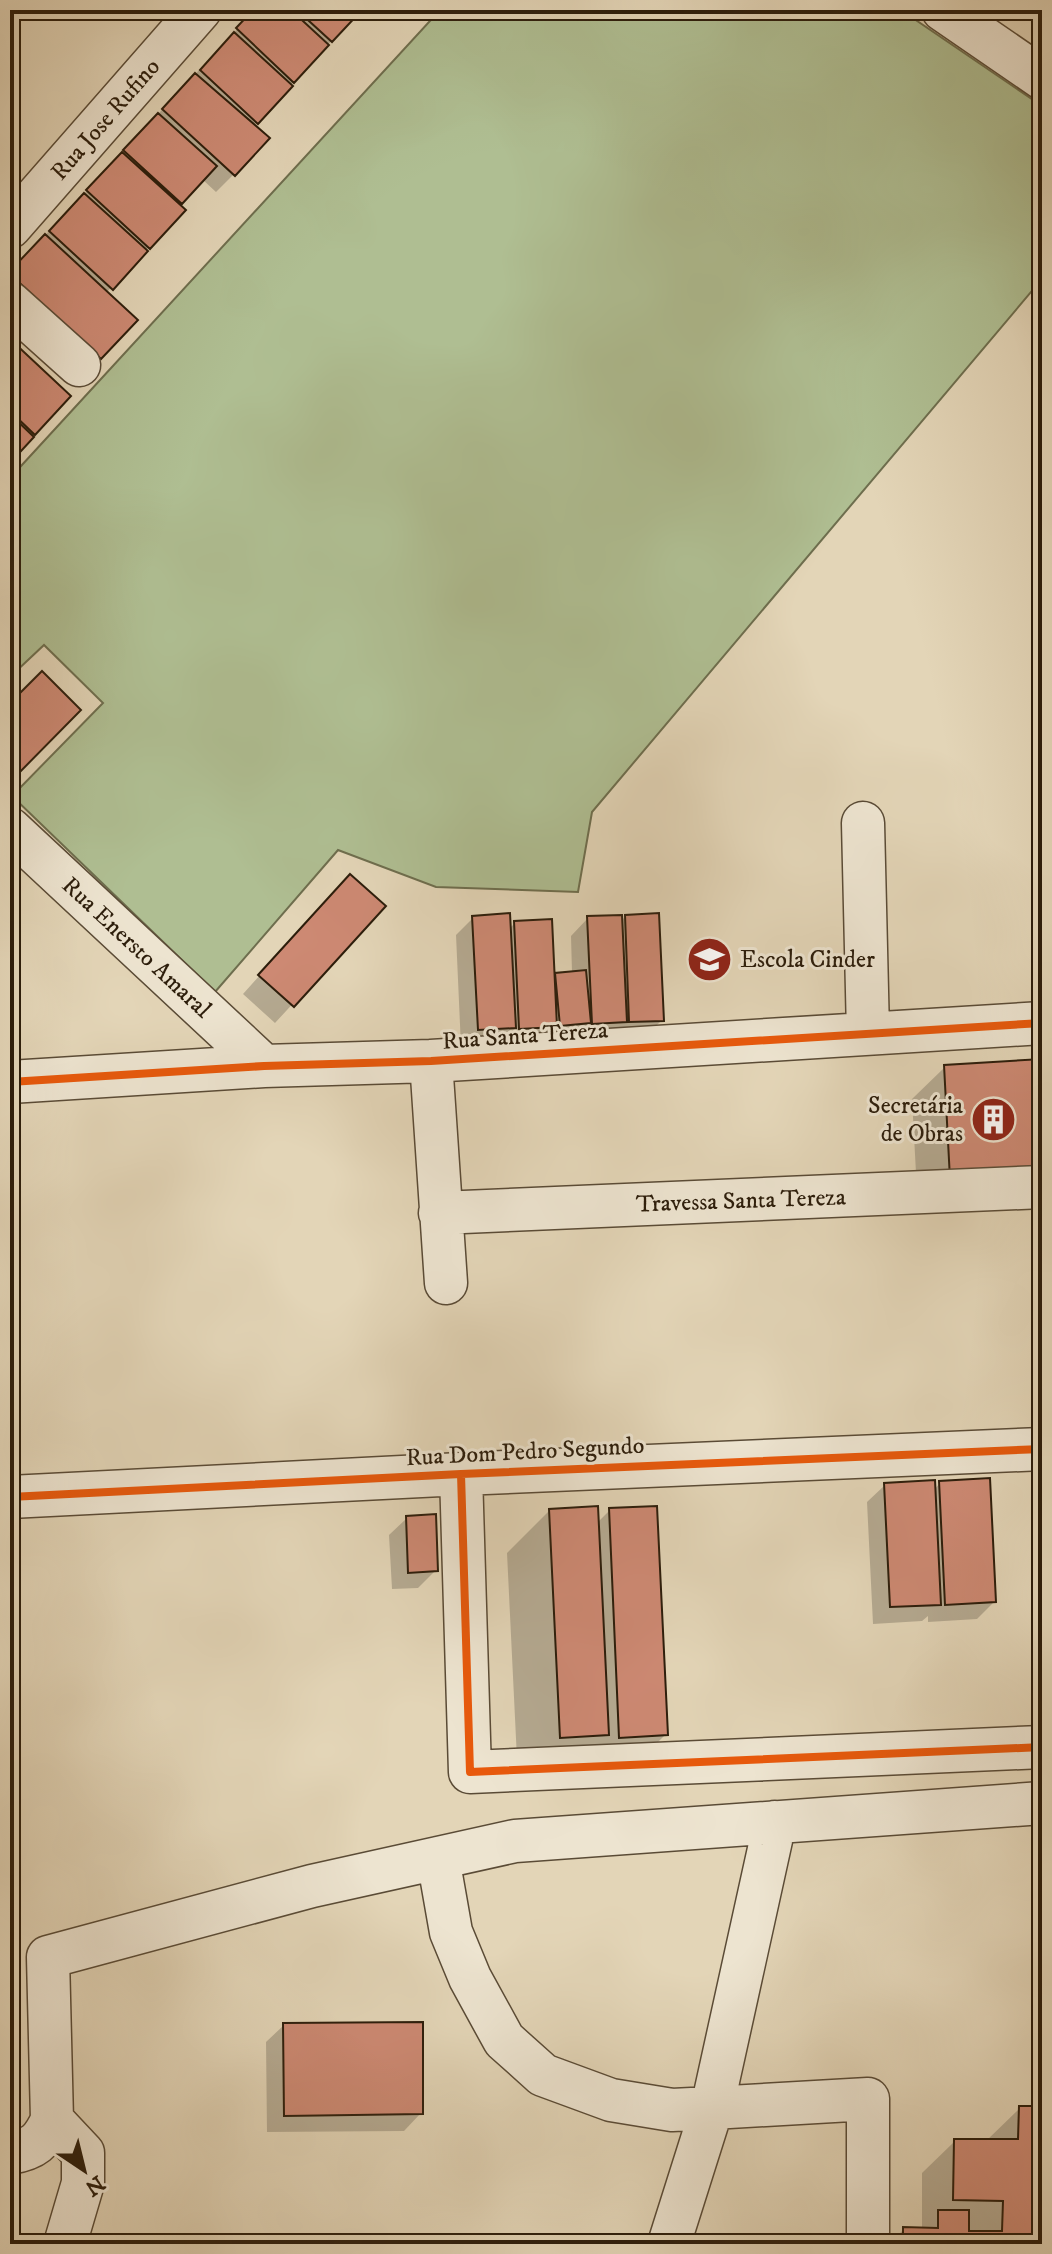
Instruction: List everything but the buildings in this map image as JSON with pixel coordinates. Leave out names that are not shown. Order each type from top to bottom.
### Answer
[{"type":"street","name":"Rua Jose Rufino","points":[[10,227],[200,10]]},
{"type":"street","points":[[943,10],[1042,78]]},
{"type":"street","points":[[10,303],[79,365]]},
{"type":"street","points":[[863,823],[868,1033]]},
{"type":"street","name":"Rua Enersto Amaral","points":[[10,829],[264,1066]]},
{"type":"street","name":"Rua Santa Tereza","points":[[10,1082],[264,1066],[431,1061],[1042,1023]]},
{"type":"street","points":[[431,1061],[446,1283]]},
{"type":"street","name":"Travessa Santa Tereza","points":[[440,1213],[1042,1187]]},
{"type":"street","name":"Rua Dom Pedro Segundo","points":[[10,1497],[1042,1449]]},
{"type":"street","points":[[461,1474],[470,1772],[1042,1747]]},
{"type":"street","points":[[10,2153],[29,2150],[46,2134],[52,2120],[48,1957],[312,1886],[515,1841],[1042,1803]]},
{"type":"street","points":[[669,2244],[712,2108],[775,1822]]},
{"type":"street","points":[[438,1858],[451,1932],[470,1978],[504,2040],[543,2075],[611,2100],[672,2110],[868,2099],[868,2244]]},
{"type":"street","points":[[52,2120],[83,2153],[83,2183],[65,2244]]},
{"type":"green space","points":[[440,10],[901,10],[1042,106],[1042,279],[592,812],[578,892],[436,887],[338,850],[215,992],[12,796],[103,703],[44,645],[10,677],[10,478]]},
{"type":"cycle path","points":[[10,1082],[264,1066],[431,1061],[1042,1023]]},
{"type":"cycle path","points":[[10,1497],[1042,1449]]},
{"type":"cycle path","points":[[461,1474],[470,1772],[1042,1747]]},
{"type":"place","name":"Escola Cinder","points":[[709,959]]},
{"type":"place","name":"Secretária de Obras","points":[[994,1119]]}]
